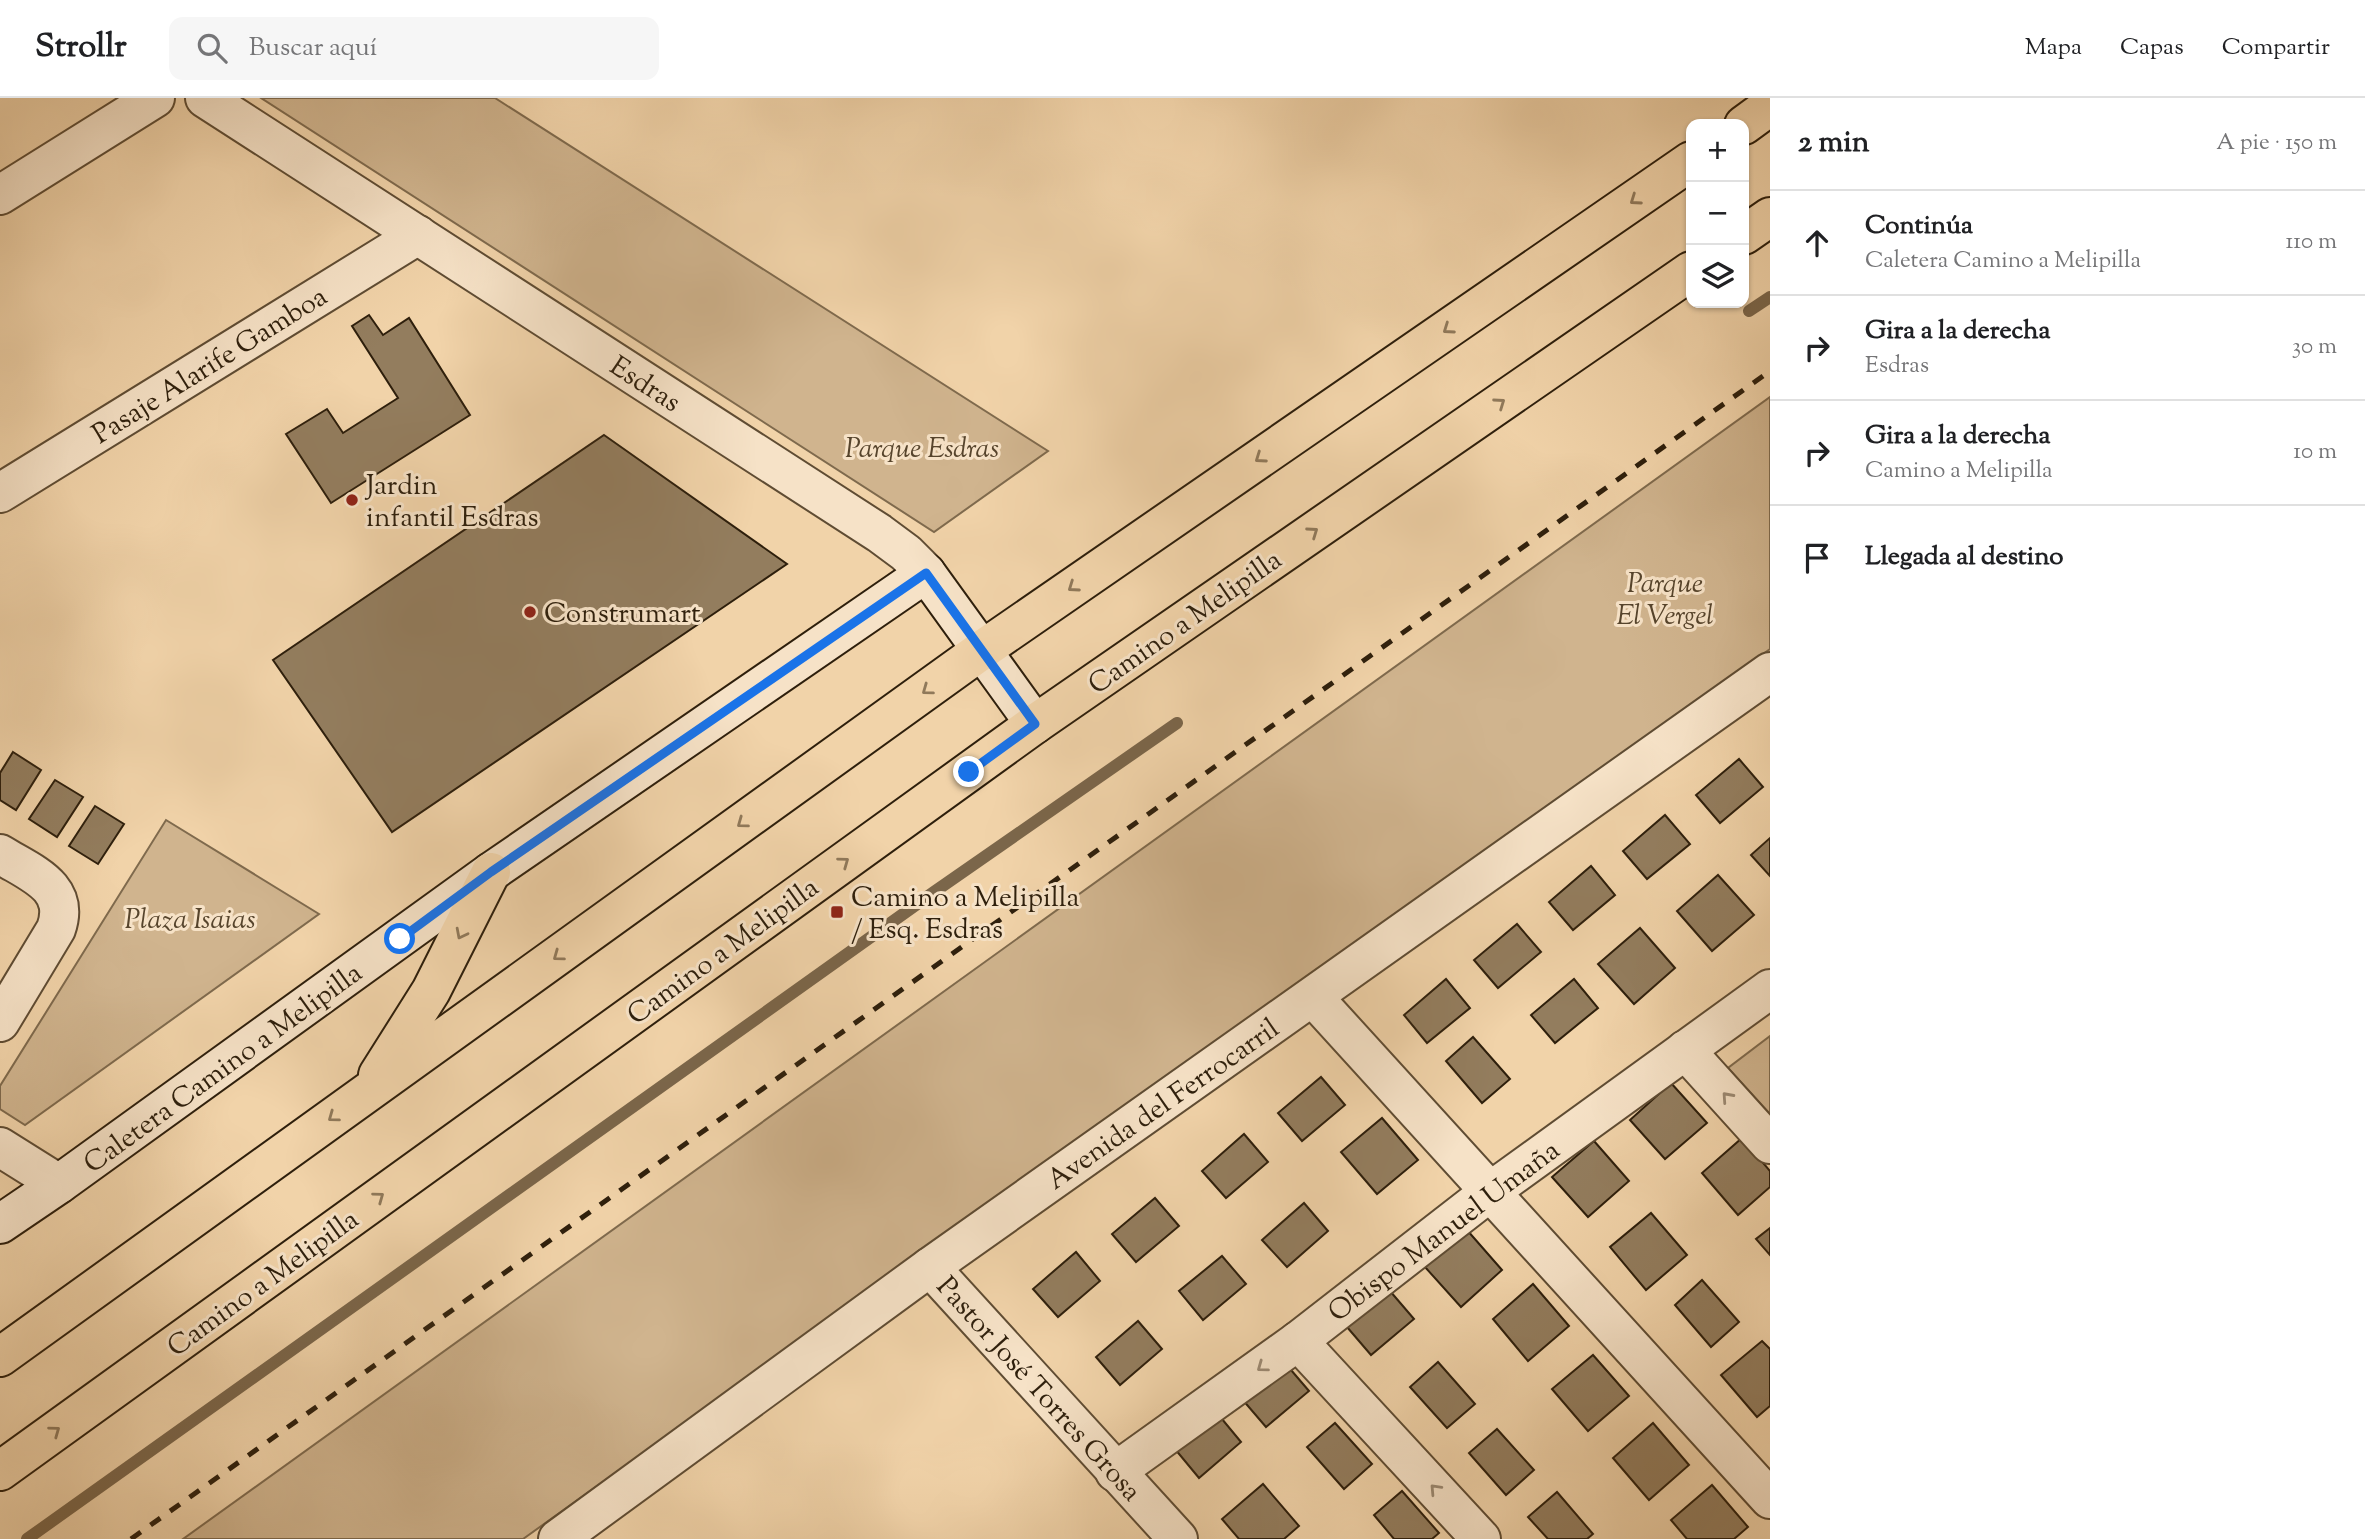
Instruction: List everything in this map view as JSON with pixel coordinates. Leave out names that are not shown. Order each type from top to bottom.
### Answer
[{"type":"main road","points":[[1749,121],[1770,106]]},
{"type":"main road","points":[[0,1357],[982,650],[1686,164]]},
{"type":"main road","points":[[1749,232],[1770,217]]},
{"type":"main road","name":"Camino a Melipilla","points":[[0,1471],[1035,724],[1686,274]]},
{"type":"main road","points":[[363,1096],[431,990],[463,932],[491,872]]},
{"type":"street","points":[[0,195],[155,98]]},
{"type":"street","name":"Esdras","points":[[205,98],[880,533],[926,573],[1035,724]]},
{"type":"street","name":"Pasaje Alarife Gamboa","points":[[0,493],[418,235]]},
{"type":"street","name":"Caletera Camino a Melipilla","points":[[0,1224],[491,872],[926,573]]},
{"type":"street","name":"Avenida del Ferrocarril","points":[[558,1539],[930,1267],[1770,672]]},
{"type":"street","points":[[0,854],[44,881],[59,903],[60,916],[56,929],[0,1022]]},
{"type":"street","name":"Obispo Manuel Umaña","points":[[1115,1472],[1298,1341],[1491,1191],[1770,989]]},
{"type":"street","points":[[1313,997],[1770,1499]]},
{"type":"street","points":[[1685,1050],[1770,1144]]},
{"type":"street","points":[[0,1147],[59,1184]]},
{"type":"street","name":"Pastor José Torres Grosa","points":[[930,1267],[1178,1539]]},
{"type":"street","points":[[1298,1341],[1481,1539]]},
{"type":"green space","name":"Parque Esdras","points":[[261,98],[495,98],[1048,451],[934,532]]},
{"type":"green space","name":"Parque El Vergel","points":[[1770,397],[1770,649],[523,1539],[183,1539]]},
{"type":"green space","name":"Plaza Isaias","points":[[166,820],[319,914],[25,1125],[0,1109],[0,1086]]},
{"type":"green space","points":[[1770,1036],[1770,1114],[1728,1068]]},
{"type":"building","points":[[369,315],[383,335],[409,318],[470,415],[331,503],[286,434],[327,409],[343,433],[398,398],[352,326]]},
{"type":"building","name":"Construmart","points":[[604,435],[787,564],[392,832],[273,660]]},
{"type":"building","points":[[13,752],[41,770],[16,810],[0,800],[0,773]]},
{"type":"building","points":[[1739,759],[1763,787],[1720,823],[1696,795]]},
{"type":"building","points":[[55,780],[83,797],[57,837],[29,819]]},
{"type":"building","points":[[95,806],[124,824],[98,864],[69,846]]},
{"type":"building","points":[[1665,815],[1690,844],[1647,879],[1623,851]]},
{"type":"building","points":[[1770,838],[1770,876],[1751,855]]},
{"type":"building","points":[[1591,866],[1615,895],[1573,930],[1549,902]]},
{"type":"building","points":[[1718,875],[1754,915],[1712,951],[1677,911]]},
{"type":"building","points":[[1517,924],[1541,952],[1498,988],[1474,960]]},
{"type":"building","points":[[1640,928],[1675,968],[1634,1004],[1598,964]]},
{"type":"building","points":[[1446,979],[1470,1008],[1427,1043],[1404,1015]]},
{"type":"building","points":[[1574,979],[1598,1008],[1555,1043],[1531,1015]]},
{"type":"building","points":[[1473,1037],[1510,1079],[1482,1103],[1446,1061]]},
{"type":"building","points":[[1321,1077],[1345,1105],[1302,1141],[1278,1113]]},
{"type":"building","points":[[1671,1083],[1707,1123],[1665,1159],[1630,1120]]},
{"type":"building","points":[[1382,1118],[1418,1160],[1377,1194],[1341,1152]]},
{"type":"building","points":[[1244,1134],[1268,1162],[1226,1198],[1202,1171]]},
{"type":"building","points":[[1742,1138],[1770,1171],[1770,1187],[1738,1215],[1702,1173]]},
{"type":"building","points":[[1594,1141],[1629,1181],[1588,1217],[1552,1177]]},
{"type":"building","points":[[1155,1198],[1179,1226],[1136,1262],[1112,1234]]},
{"type":"building","points":[[1304,1203],[1328,1231],[1287,1267],[1262,1240]]},
{"type":"building","points":[[1651,1213],[1687,1255],[1646,1290],[1610,1247]]},
{"type":"building","points":[[1770,1228],[1770,1255],[1756,1239]]},
{"type":"building","points":[[1467,1230],[1502,1270],[1461,1307],[1425,1267]]},
{"type":"building","points":[[1076,1252],[1100,1281],[1058,1317],[1033,1289]]},
{"type":"building","points":[[1222,1256],[1246,1284],[1203,1320],[1179,1291]]},
{"type":"building","points":[[1702,1280],[1739,1322],[1711,1347],[1675,1305]]},
{"type":"building","points":[[1533,1284],[1569,1326],[1528,1361],[1493,1319]]},
{"type":"building","points":[[1390,1291],[1414,1319],[1371,1355],[1347,1327]]},
{"type":"building","points":[[1138,1321],[1162,1349],[1120,1385],[1096,1357]]},
{"type":"building","points":[[1762,1341],[1770,1349],[1770,1406],[1757,1417],[1721,1375]]},
{"type":"building","points":[[1593,1355],[1629,1396],[1588,1431],[1552,1389]]},
{"type":"building","points":[[1438,1362],[1475,1404],[1447,1428],[1410,1387]]},
{"type":"building","points":[[1285,1363],[1309,1391],[1266,1427],[1242,1399]]},
{"type":"building","points":[[1217,1413],[1241,1442],[1199,1478],[1175,1449]]},
{"type":"building","points":[[1335,1423],[1372,1464],[1344,1489],[1307,1447]]},
{"type":"building","points":[[1653,1423],[1689,1465],[1649,1500],[1613,1458]]},
{"type":"building","points":[[1497,1429],[1534,1470],[1506,1495],[1469,1453]]},
{"type":"building","points":[[1263,1484],[1299,1526],[1284,1539],[1239,1539],[1222,1519]]},
{"type":"building","points":[[1712,1485],[1748,1527],[1734,1539],[1687,1539],[1671,1520]]},
{"type":"building","points":[[1402,1491],[1439,1533],[1432,1539],[1394,1539],[1374,1515]]},
{"type":"building","points":[[1557,1492],[1593,1534],[1587,1539],[1548,1539],[1528,1517]]},
{"type":"waterway","points":[[1749,311],[1770,297]]},
{"type":"waterway","points":[[27,1539],[934,892],[1177,723]]},
{"type":"railway","points":[[131,1539],[1770,371]]},
{"type":"place","name":"Jardin infantil Esdras","points":[[352,500]]},
{"type":"place","name":"Construmart","points":[[530,612]]},
{"type":"place","name":"Camino a Melipilla / Esq. Esdras","points":[[837,912]]},
{"type":"route","points":[[400,939],[491,872],[926,573],[1035,724],[969,772]]}]
